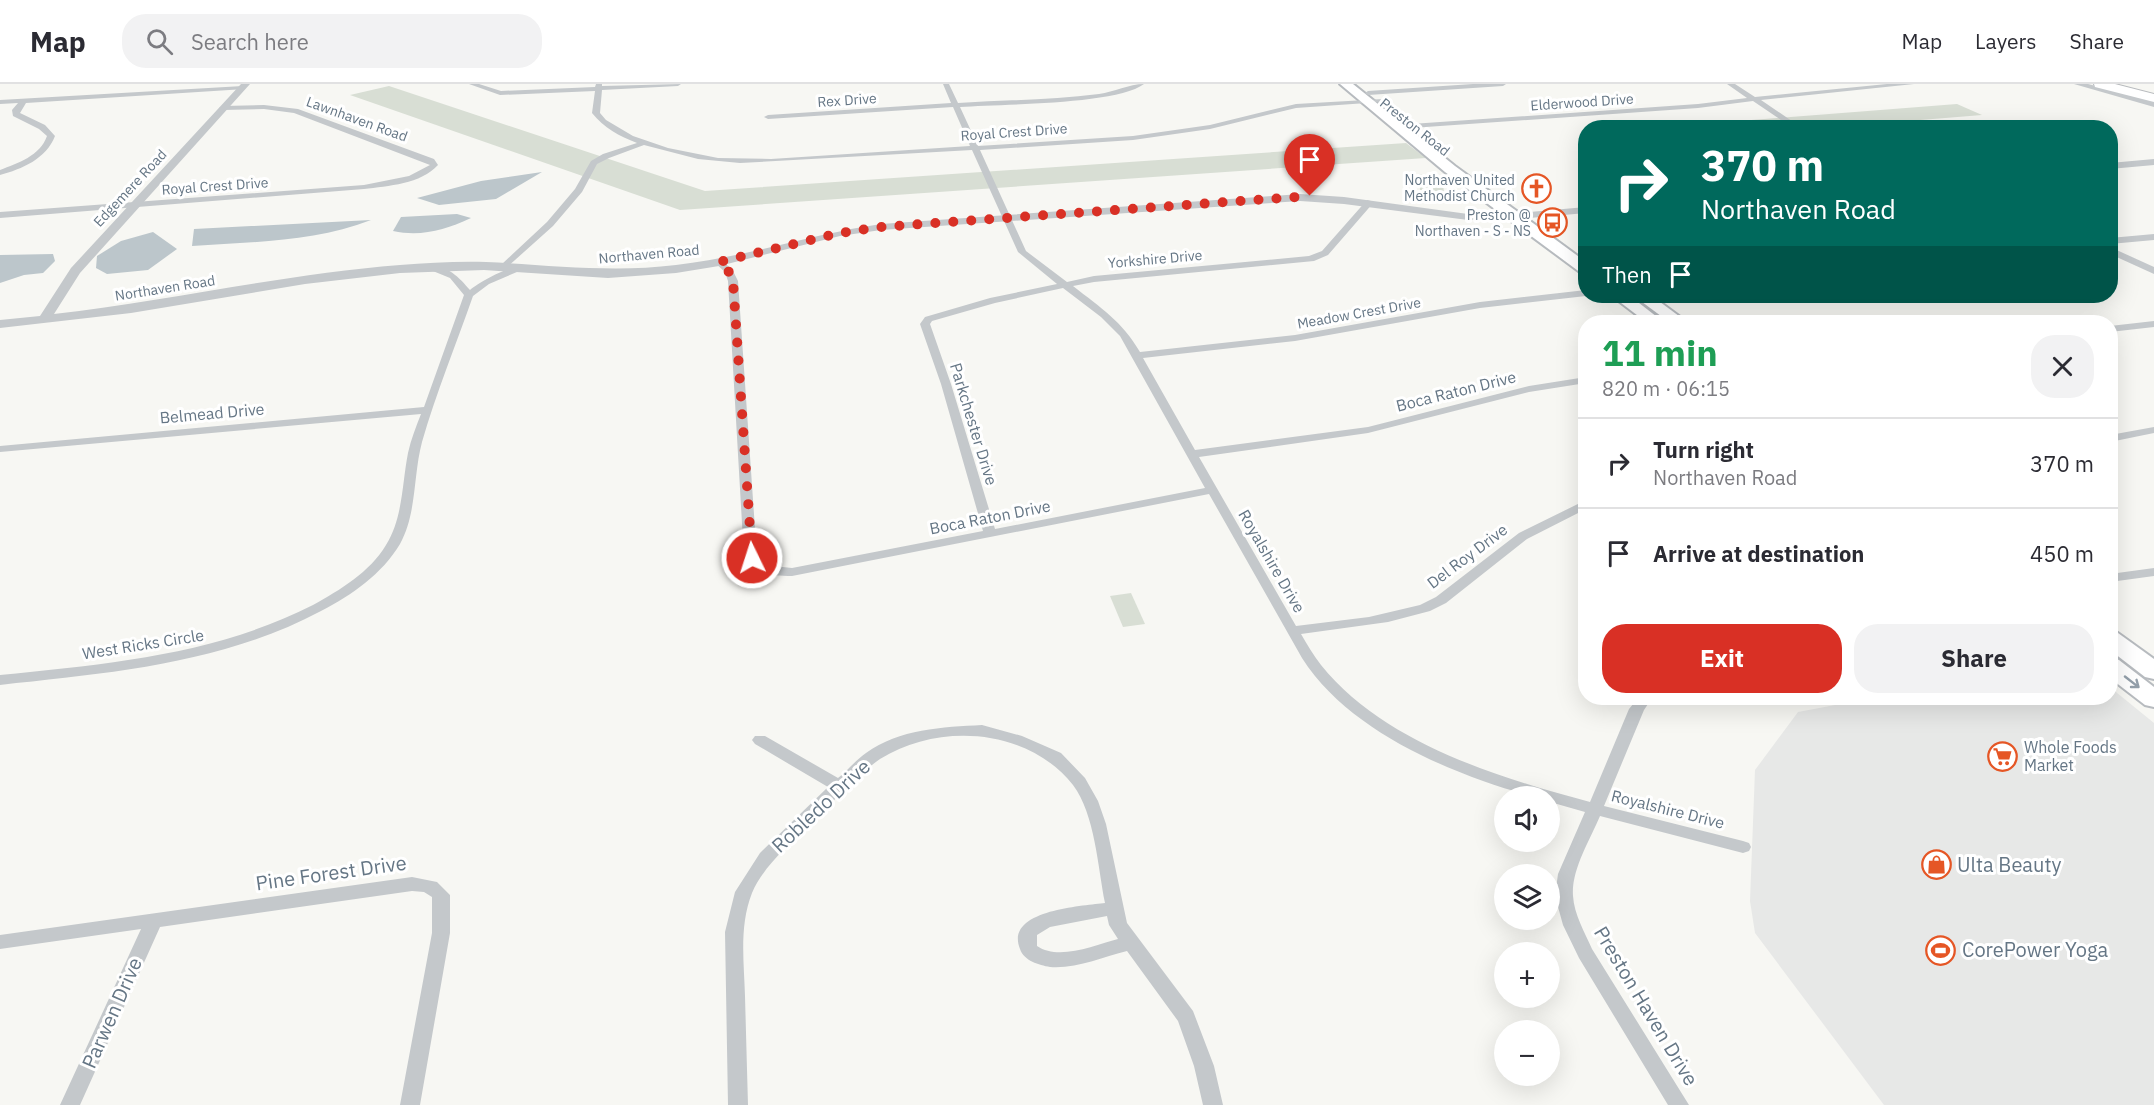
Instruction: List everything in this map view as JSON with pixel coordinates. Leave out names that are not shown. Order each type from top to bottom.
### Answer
[{"type":"highway","points":[[2100,84],[2154,98]]},
{"type":"highway","points":[[2120,84],[2154,93]]},
{"type":"main road","name":"Preston Road","points":[[1346,84],[1367,94],[1413,126],[1578,248]]},
{"type":"main road","name":"Preston Road","points":[[1367,94],[1397,127],[1578,264]]},
{"type":"main road","points":[[1432,155],[1449,153]]},
{"type":"main road","points":[[1630,303],[1646,315]]},
{"type":"main road","points":[[1652,303],[1669,315]]},
{"type":"main road","points":[[2122,658],[2154,671]]},
{"type":"main road","points":[[2118,671],[2154,699]]},
{"type":"street","points":[[472,84],[508,93],[599,86],[678,84]]},
{"type":"street","name":"Royalshire Drive","points":[[946,84],[1024,254],[1119,328],[1292,632],[1319,672],[1347,699],[1420,750],[1488,778],[1743,847]]},
{"type":"street","name":"Rex Drive","points":[[768,117],[1099,96],[1126,92],[1141,84]]},
{"type":"street","name":"Royal Crest Drive","points":[[599,86],[596,106],[600,120],[622,134],[695,156],[744,161],[1169,134],[1210,127],[1282,108],[1367,94],[1503,84]]},
{"type":"street","points":[[1730,84],[1787,120]]},
{"type":"street","name":"Elderwood Drive","points":[[1397,127],[1698,106],[1911,84]]},
{"type":"street","points":[[2078,84],[2154,104]]},
{"type":"street","points":[[0,102],[244,86]]},
{"type":"street","name":"Edgemere Road","points":[[44,319],[75,271],[244,86]]},
{"type":"street","points":[[0,173],[29,160],[50,141],[51,136],[47,131],[19,117],[15,112],[24,100]]},
{"type":"street","name":"Lawnhaven Road","points":[[223,108],[275,107],[295,111],[431,161],[434,165],[429,171]]},
{"type":"street","points":[[505,267],[550,224],[579,189],[594,164],[606,156],[647,142]]},
{"type":"street","points":[[2118,165],[2154,162]]},
{"type":"street","name":"Royal Crest Drive","points":[[0,215],[350,189],[398,181],[429,171]]},
{"type":"street","name":"Northaven Road","points":[[0,324],[168,304],[315,279],[431,267],[505,267],[569,273],[625,273],[676,269],[719,262],[860,230],[1299,196],[1370,202],[1448,215],[1514,216],[1578,211]]},
{"type":"street","name":"Yorkshire Drive","points":[[925,324],[928,319],[936,316],[1063,285],[1106,277],[1311,259],[1325,253],[1370,202]]},
{"type":"street","points":[[2118,240],[2154,237]]},
{"type":"street","points":[[2118,254],[2154,271]]},
{"type":"street","name":"Boca Raton Drive","points":[[719,262],[729,272],[733,281],[752,558],[759,568],[775,572],[792,572],[1212,490]]},
{"type":"street","points":[[431,267],[453,276],[468,295],[486,282],[520,268]]},
{"type":"street","name":"Meadow Crest Drive","points":[[1136,356],[1307,337],[1480,305],[1578,294]]},
{"type":"street","name":"West Ricks Circle","points":[[0,680],[119,668],[213,650],[286,624],[354,586],[394,543],[402,523],[411,463],[468,295]]},
{"type":"street","name":"Parkchester Drive","points":[[925,324],[946,384],[990,534]]},
{"type":"street","points":[[2118,328],[2154,324]]},
{"type":"street","name":"Boca Raton Drive","points":[[1192,454],[1368,430],[1529,389],[1578,381]]},
{"type":"street","name":"Belmead Drive","points":[[0,449],[428,410]]},
{"type":"street","points":[[2118,437],[2154,430]]},
{"type":"street","name":"Del Roy Drive","points":[[1292,632],[1387,617],[1428,607],[1441,600],[1523,536],[1578,508]]},
{"type":"street","points":[[2118,577],[2154,572]]},
{"type":"street","name":"Preston Haven Drive","points":[[1640,705],[1593,808],[1567,874],[1564,896],[1572,925],[1584,953],[1679,1105]]},
{"type":"street","name":"Robledo Drive","points":[[738,1105],[734,932],[744,892],[766,858],[816,807],[873,756],[902,742],[938,732],[982,730],[1039,749],[1055,757],[1069,769],[1090,801],[1101,836],[1113,909],[1118,925],[1129,943],[1186,1017],[1204,1066],[1213,1105]]},
{"type":"street","points":[[760,740],[840,786]]},
{"type":"street","name":"Pine Forest Drive","points":[[0,942],[412,884],[434,887],[441,895],[441,933],[410,1105]]},
{"type":"street","points":[[1113,909],[1041,922],[1029,931],[1026,938],[1029,950],[1040,959],[1055,961],[1129,943]]},
{"type":"street","name":"Parwen Drive","points":[[70,1105],[154,920]]},
{"type":"shaded area","points":[[389,86],[705,191],[1406,143],[1426,158],[680,210],[350,95]]},
{"type":"shaded area","points":[[1957,104],[1982,115],[1920,120],[1752,120]]},
{"type":"shaded area","points":[[542,172],[496,199],[439,205],[417,198],[481,181]]},
{"type":"shaded area","points":[[1419,174],[1442,175],[1444,192],[1420,190]]},
{"type":"shaded area","points":[[457,214],[471,218],[452,226],[423,233],[393,231],[401,217]]},
{"type":"shaded area","points":[[371,220],[305,237],[192,246],[194,229]]},
{"type":"shaded area","points":[[153,232],[177,249],[148,270],[107,274],[96,268],[97,256],[121,241]]},
{"type":"shaded area","points":[[53,254],[55,261],[43,273],[24,275],[0,283],[0,255]]},
{"type":"shaded area","points":[[1131,593],[1145,624],[1123,627],[1110,596]]},
{"type":"shaded area","points":[[2118,694],[2154,723],[2154,1105],[1884,1105],[1755,933],[1750,901],[1755,770],[1798,712],[1835,705],[2118,705]]},
{"type":"place","name":"Northaven United Methodist Church","points":[[1536,188]]},
{"type":"place","name":"Preston @ Northaven - S - NS","points":[[1552,223]]},
{"type":"place","name":"Whole Foods Market","points":[[2003,756]]},
{"type":"place","name":"Ulta Beauty","points":[[1936,865]]},
{"type":"place","name":"CorePower Yoga","points":[[1941,950]]},
{"type":"route","points":[[752,558],[733,281],[729,272],[719,262],[840,233],[881,227],[1310,196]]}]
